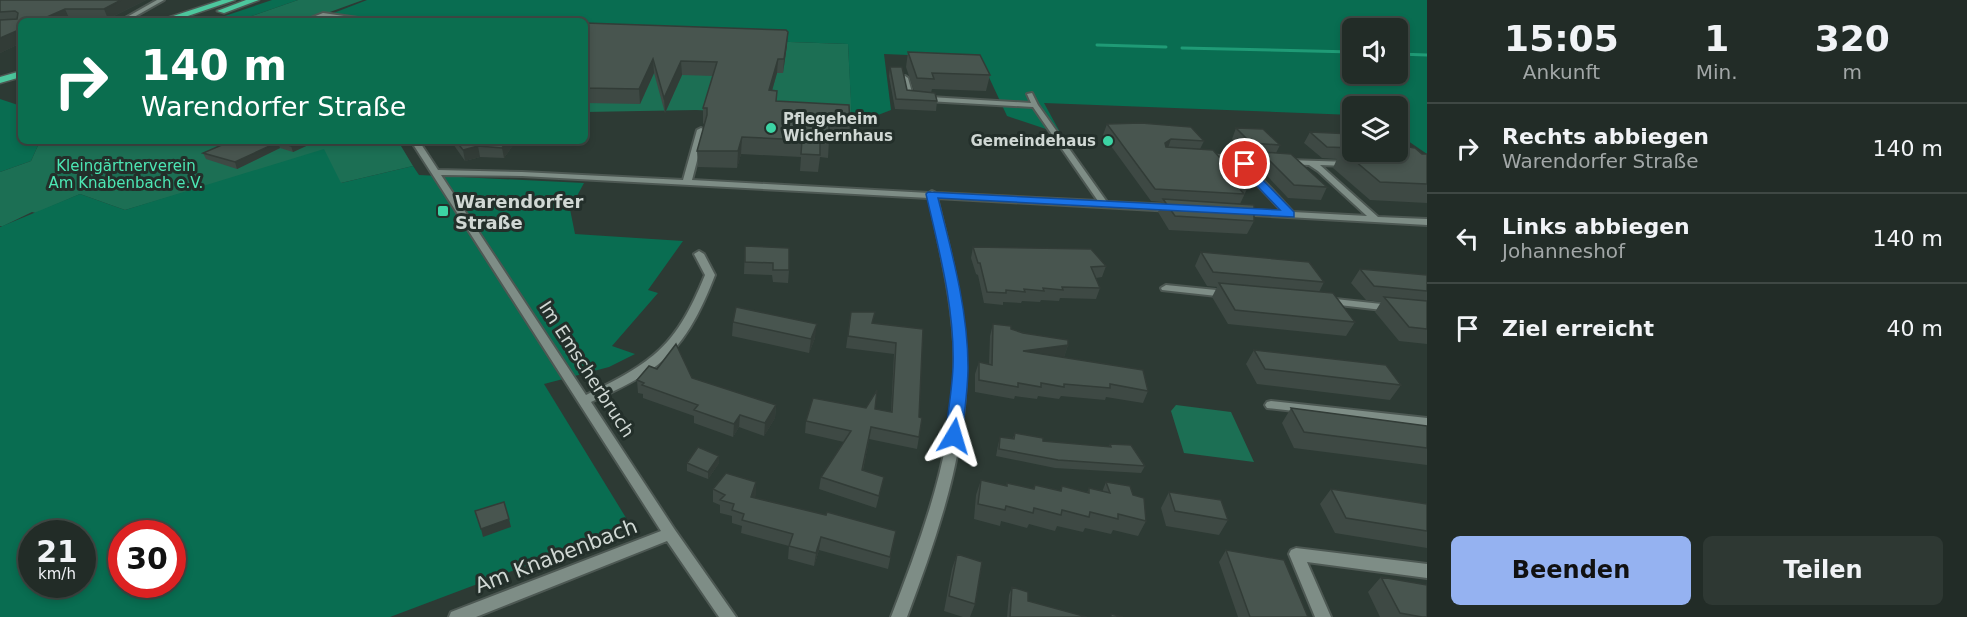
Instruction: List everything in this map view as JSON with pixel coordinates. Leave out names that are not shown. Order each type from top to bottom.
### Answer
[{"type":"highway","points":[[173,18],[231,0]]},
{"type":"highway","points":[[199,18],[255,0]]},
{"type":"highway","points":[[0,70],[18,65]]},
{"type":"highway","points":[[0,80],[18,75]]},
{"type":"street","points":[[128,18],[160,0]]},
{"type":"street","points":[[314,18],[323,15],[344,18]]},
{"type":"street","points":[[904,78],[910,98],[1035,105]]},
{"type":"street","points":[[1030,94],[1035,105],[1104,204]]},
{"type":"street","points":[[687,182],[701,130]]},
{"type":"street","name":"Im Emscherbruch","points":[[417,144],[670,534],[728,617]]},
{"type":"street","points":[[1198,157],[1359,165]]},
{"type":"street","points":[[1251,160],[1245,164],[1248,170],[1290,214]]},
{"type":"street","points":[[1302,163],[1321,169],[1376,220]]},
{"type":"street","points":[[437,172],[466,171],[1181,208]]},
{"type":"street","points":[[899,617],[932,532],[949,473],[960,367],[952,282],[932,194]]},
{"type":"street","points":[[1226,211],[1427,222]]},
{"type":"street","points":[[583,401],[650,366],[678,338],[698,305],[710,275],[699,254]]},
{"type":"street","points":[[1166,288],[1232,294]]},
{"type":"street","points":[[1310,300],[1403,309]]},
{"type":"street","points":[[1271,405],[1427,422]]},
{"type":"street","name":"Am Knabenbach","points":[[457,617],[670,534]]},
{"type":"street","points":[[1323,617],[1296,554],[1427,571]]},
{"type":"green space","points":[[272,0],[298,0],[246,18],[219,18]]},
{"type":"green space","points":[[298,0],[363,0],[313,18],[246,18]]},
{"type":"green space","points":[[367,0],[1427,0],[1427,154],[1408,141],[1408,96],[1342,96],[1342,115],[1044,103],[1061,134],[1007,116],[980,58],[884,54],[891,110],[852,125],[848,44],[588,35],[588,18],[350,18],[331,14]]},
{"type":"green space","points":[[588,35],[848,44],[852,117],[696,110],[588,112]]},
{"type":"green space","points":[[0,99],[18,105],[18,144],[39,144],[31,161],[0,172]]},
{"type":"green space","name":"Kleingärtnerverein Am Knabenbach e.V.","points":[[39,144],[400,144],[413,166],[341,183],[210,185],[125,210],[80,194],[0,226],[0,172],[31,161]]},
{"type":"green space","points":[[324,149],[341,183],[413,166],[419,175],[584,183],[570,209],[575,234],[683,241],[648,290],[658,293],[612,346],[635,354],[609,367],[544,384],[631,526],[390,617],[0,617],[0,227],[80,194],[125,210]]},
{"type":"green space","points":[[1176,405],[1231,412],[1254,462],[1184,453],[1171,411]]},
{"type":"building","points":[[0,0],[121,0],[104,9],[65,9],[45,18],[18,18],[18,30],[0,38],[0,20],[17,19],[18,13],[15,11],[0,12]]},
{"type":"building","points":[[588,23],[786,30],[788,32],[784,59],[778,59],[769,90],[777,91],[776,101],[849,105],[850,125],[829,124],[829,141],[820,141],[820,155],[801,154],[802,140],[742,137],[738,151],[697,151],[707,115],[707,108],[703,108],[717,62],[681,61],[664,98],[653,59],[639,89],[588,88]]},
{"type":"building","points":[[908,52],[980,55],[990,75],[932,73],[934,79],[917,78]]},
{"type":"building","points":[[890,67],[902,67],[907,90],[935,93],[937,101],[896,99]]},
{"type":"building","points":[[1141,123],[1191,127],[1204,141],[1171,139],[1165,143],[1166,147],[1213,150],[1247,189],[1239,188],[1244,194],[1155,189],[1107,124]]},
{"type":"building","points":[[1236,128],[1263,129],[1280,145],[1251,143]]},
{"type":"building","points":[[1310,132],[1342,133],[1342,148],[1327,147]]},
{"type":"building","points":[[224,144],[274,144],[235,162],[203,153]]},
{"type":"building","points":[[458,144],[505,144],[502,148],[478,146],[463,150]]},
{"type":"building","points":[[1409,147],[1415,148],[1422,154],[1427,154],[1427,184],[1380,182],[1356,162],[1408,162]]},
{"type":"building","points":[[1261,152],[1291,154],[1327,187],[1294,185]]},
{"type":"building","points":[[1163,199],[1254,205],[1254,221],[1175,216]]},
{"type":"building","points":[[745,246],[789,248],[789,270],[773,270],[773,263],[745,262]]},
{"type":"building","points":[[973,247],[1091,249],[1106,266],[1091,267],[1100,288],[1062,287],[1063,290],[1043,288],[1044,291],[1024,289],[1025,292],[1006,290],[1006,293],[987,292],[980,263],[978,263]]},
{"type":"building","points":[[1201,252],[1309,262],[1324,282],[1213,272]]},
{"type":"building","points":[[1360,269],[1427,275],[1427,291],[1374,286]]},
{"type":"building","points":[[1219,283],[1333,293],[1355,322],[1235,310]]},
{"type":"building","points":[[1384,297],[1427,301],[1427,329],[1409,327]]},
{"type":"building","points":[[736,307],[817,324],[811,339],[733,322]]},
{"type":"building","points":[[851,312],[875,312],[872,323],[923,329],[919,417],[922,418],[919,437],[871,427],[862,470],[884,477],[879,496],[821,477],[851,431],[806,421],[813,398],[866,408],[877,390],[875,409],[892,412],[896,343],[848,336]]},
{"type":"building","points":[[993,324],[1011,326],[1011,329],[1023,333],[1068,340],[1068,345],[1023,351],[1143,370],[1148,391],[1110,384],[1110,388],[1064,384],[1064,387],[1041,383],[1041,387],[1018,383],[1018,387],[979,380],[979,362],[992,365]]},
{"type":"building","points":[[676,344],[692,378],[776,405],[765,423],[740,415],[734,424],[694,410],[698,405],[642,385],[644,383],[637,380],[649,366],[657,369]]},
{"type":"building","points":[[1254,350],[1386,365],[1401,385],[1265,369]]},
{"type":"building","points":[[1291,408],[1427,426],[1427,448],[1304,432]]},
{"type":"building","points":[[1015,433],[1043,438],[1043,441],[1111,447],[1110,444],[1131,445],[1145,466],[1058,460],[999,449],[1000,437],[1014,439]]},
{"type":"building","points":[[698,447],[719,456],[708,472],[687,463]]},
{"type":"building","points":[[726,473],[756,482],[751,497],[826,515],[827,512],[896,531],[890,557],[821,537],[816,553],[789,546],[793,534],[742,520],[744,514],[732,510],[734,504],[720,500],[725,495],[713,489]]},
{"type":"building","points":[[981,480],[1034,489],[1035,485],[1061,491],[1062,486],[1089,493],[1089,488],[1110,493],[1106,482],[1130,486],[1133,495],[1144,498],[1146,521],[1118,514],[1118,519],[1090,512],[1089,517],[1062,510],[1061,515],[1034,508],[1033,513],[1006,506],[1005,510],[978,504]]},
{"type":"building","points":[[1331,489],[1427,504],[1427,531],[1346,518]]},
{"type":"building","points":[[1169,492],[1221,500],[1228,520],[1175,511]]},
{"type":"building","points":[[504,502],[509,519],[481,529],[475,511]]},
{"type":"building","points":[[1226,550],[1284,560],[1308,617],[1250,617]]},
{"type":"building","points":[[957,554],[982,562],[975,604],[949,596]]},
{"type":"building","points":[[1381,577],[1427,585],[1427,617],[1400,613]]},
{"type":"building","points":[[1012,587],[1028,592],[1028,601],[1087,617],[1010,617]]},
{"type":"waterway","points":[[1097,45],[1166,47]]},
{"type":"waterway","points":[[1182,48],[1342,52]]},
{"type":"waterway","points":[[1408,54],[1427,55]]},
{"type":"place","name":"Pflegeheim Wichernhaus","points":[[771,128]]},
{"type":"place","name":"Gemeindehaus","points":[[1108,141]]},
{"type":"place","name":"Warendorfer Straße","points":[[443,211]]},
{"type":"route","points":[[954,436],[960,367],[958,326],[952,282],[932,194],[1290,214],[1245,164]]}]
